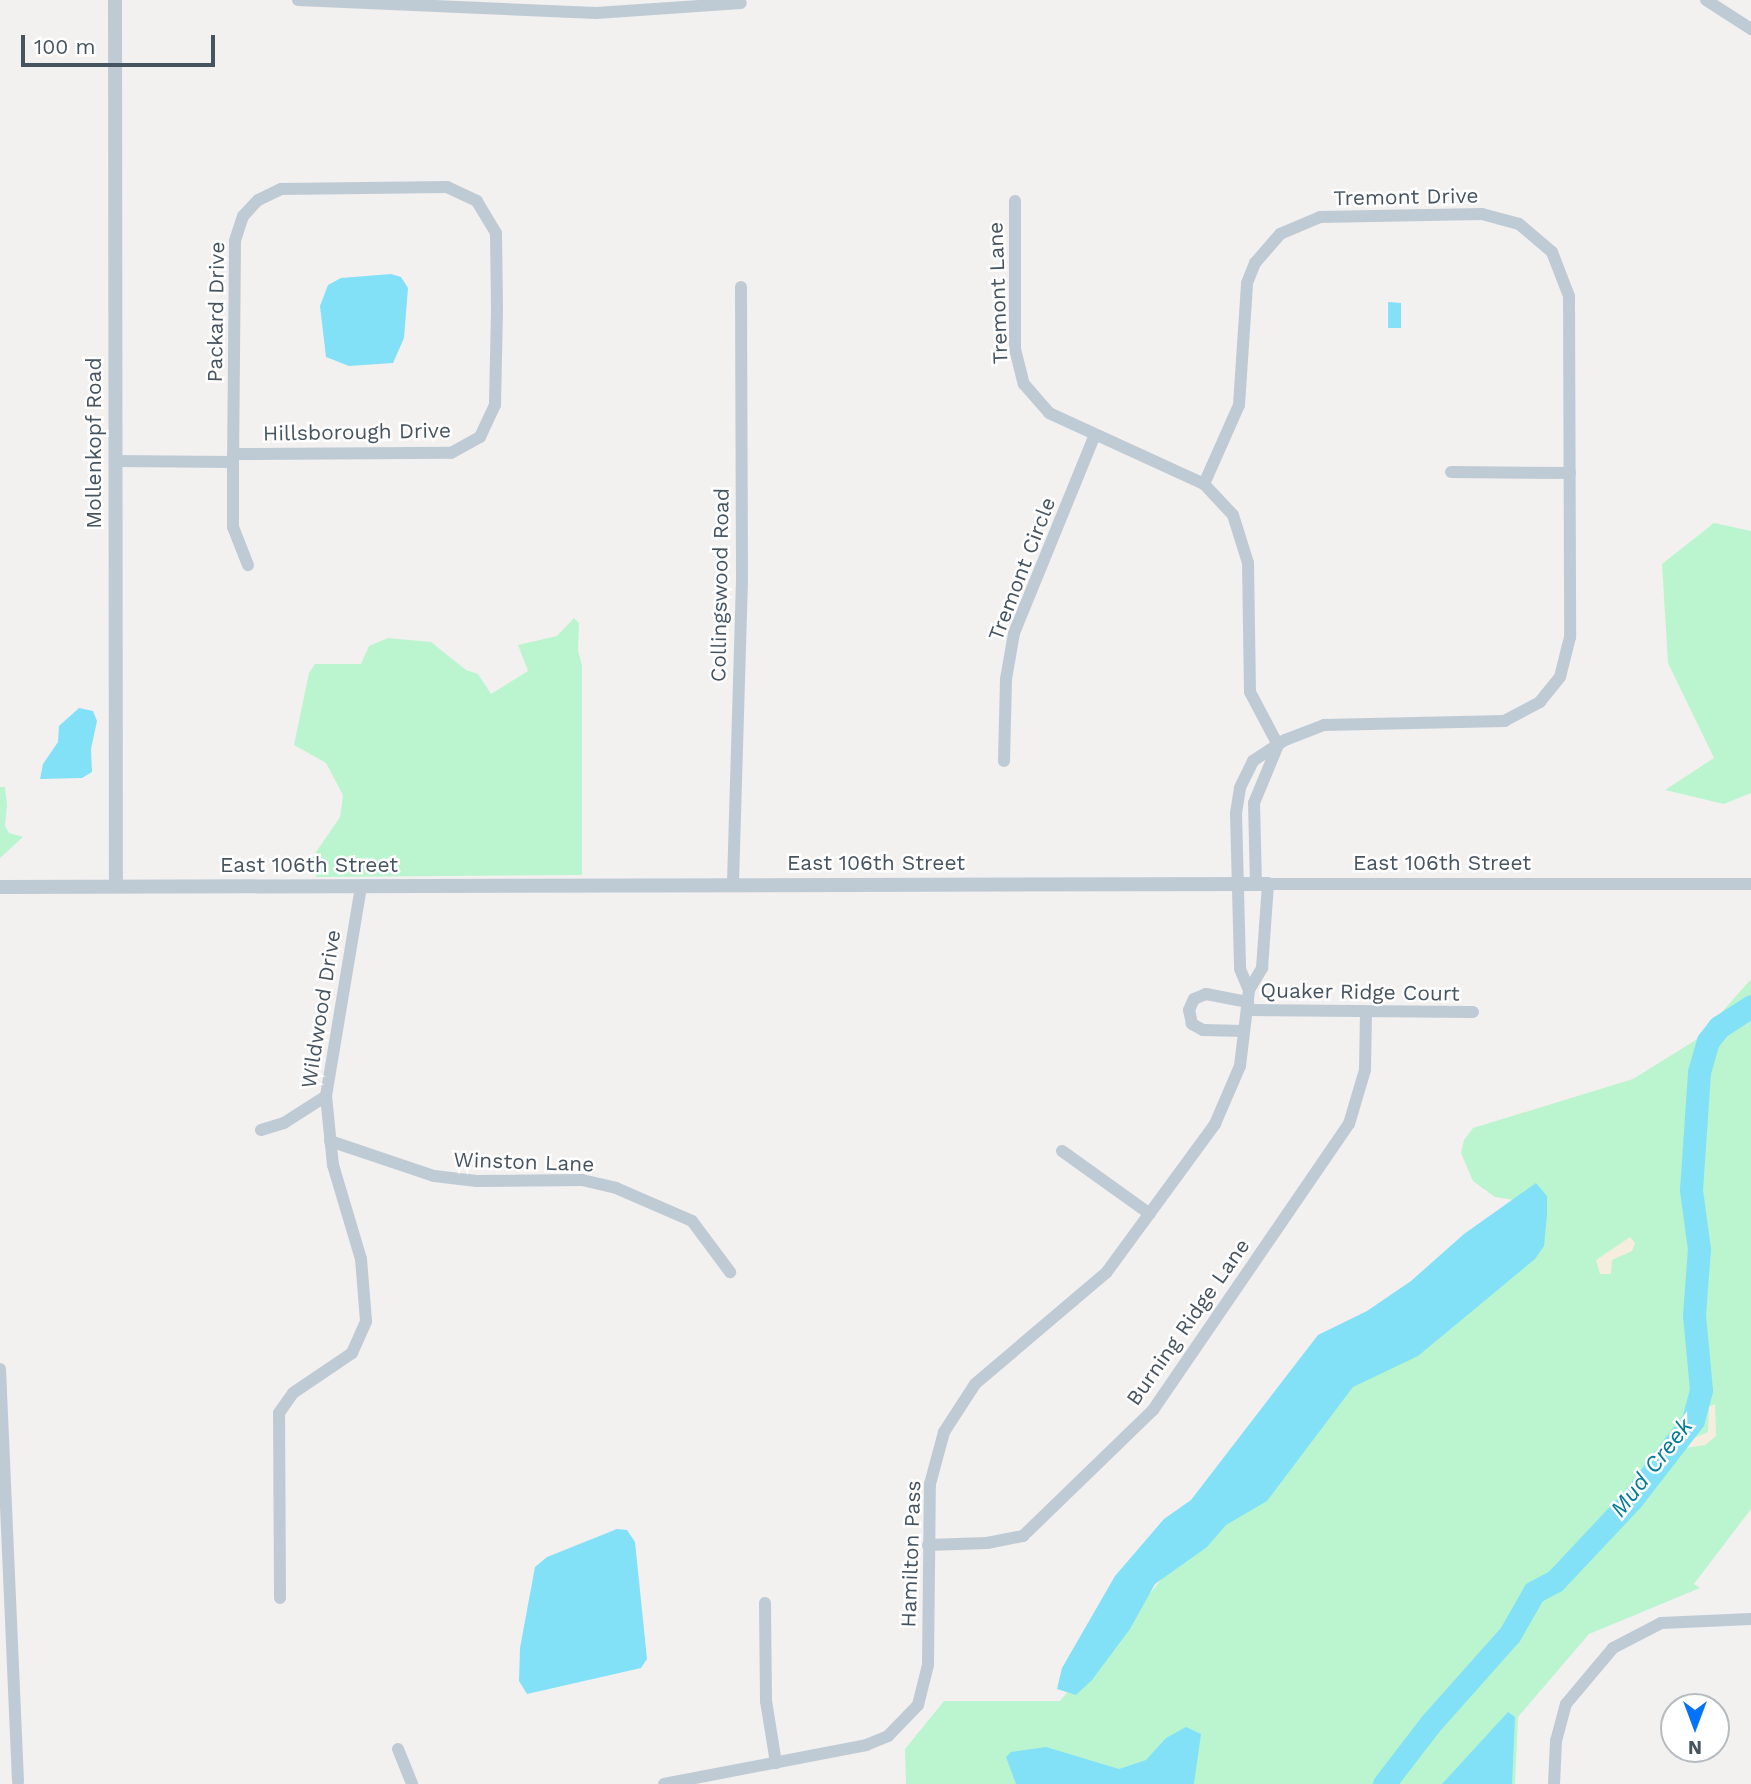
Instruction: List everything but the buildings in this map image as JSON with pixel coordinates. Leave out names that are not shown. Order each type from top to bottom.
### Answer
[{"type":"street","name":"Mollenkopf Road","points":[[115,0],[116,886]]},
{"type":"street","points":[[298,0],[597,6],[741,3]]},
{"type":"street","points":[[1706,0],[1730,5],[1751,29]]},
{"type":"street","name":"Hillsborough Drive","points":[[115,461],[451,453],[472,444],[488,428],[496,392],[496,233],[486,211],[467,194],[447,187],[392,187]]},
{"type":"street","name":"Packard Drive","points":[[248,565],[234,535],[235,241],[243,216],[258,200],[281,189],[392,187]]},
{"type":"street","name":"Tremont Lane","points":[[1015,201],[1019,372],[1031,395],[1049,413],[1094,437],[1204,484]]},
{"type":"street","name":"Tremont Drive","points":[[1204,484],[1238,405],[1246,296],[1255,263],[1270,244],[1292,227],[1335,216],[1482,214],[1514,222],[1542,240],[1560,265],[1569,296],[1570,473],[1569,649],[1560,677],[1539,702],[1517,716],[1494,723],[1324,725],[1278,745],[1253,761],[1240,788],[1235,884]]},
{"type":"street","name":"Collingswood Road","points":[[733,883],[742,567],[741,287]]},
{"type":"street","name":"Tremont Circle","points":[[1004,761],[1004,695],[1012,640],[1094,437]]},
{"type":"street","points":[[1451,472],[1570,473]]},
{"type":"street","points":[[1204,484],[1233,515],[1244,542],[1250,692],[1278,745],[1254,803],[1262,884]]},
{"type":"street","name":"East 106th Street","points":[[0,887],[733,883],[1751,884]]},
{"type":"street","name":"Hamilton Pass","points":[[1235,884],[1240,969],[1248,1001]]},
{"type":"street","name":"Hamilton Pass","points":[[664,1784],[866,1745],[888,1736],[918,1705],[928,1665],[928,1545],[935,1457],[957,1410],[975,1384],[1106,1273],[1225,1105],[1240,1066],[1248,1001],[1262,968],[1262,884]]},
{"type":"street","name":"Wildwood Drive","points":[[280,1598],[279,1413],[293,1393],[352,1353],[366,1321],[361,1259],[340,1195],[330,1141],[326,1096],[361,887]]},
{"type":"street","name":"Quaker Ridge Court","points":[[1244,1031],[1203,1030],[1192,1024],[1189,1010],[1194,999],[1206,994],[1366,1013],[1473,1012]]},
{"type":"street","name":"Burning Ridge Lane","points":[[928,1545],[987,1543],[1023,1536],[1067,1498],[1153,1410],[1349,1124],[1365,1070],[1366,1013]]},
{"type":"street","points":[[261,1130],[284,1123],[326,1096]]},
{"type":"street","name":"Winston Lane","points":[[330,1141],[434,1176],[477,1181],[582,1180],[608,1186],[692,1221],[730,1272]]},
{"type":"street","points":[[1062,1151],[1150,1214]]},
{"type":"street","points":[[0,1369],[18,1782]]},
{"type":"street","points":[[765,1603],[766,1701],[776,1763]]},
{"type":"street","points":[[1554,1784],[1556,1741],[1566,1704],[1613,1648],[1661,1623],[1751,1619]]},
{"type":"street","points":[[398,1749],[412,1784]]},
{"type":"green space","points":[[1714,523],[1751,531],[1751,793],[1724,804],[1665,790],[1714,758],[1668,663],[1662,564]]},
{"type":"green space","points":[[574,618],[579,623],[578,651],[582,665],[582,875],[317,877],[313,873],[312,858],[340,817],[343,795],[326,763],[294,745],[309,673],[315,664],[361,664],[369,646],[388,638],[431,642],[466,670],[478,674],[491,694],[528,671],[518,645],[557,636]]},
{"type":"green space","points":[[0,787],[5,787],[5,826],[9,833],[23,837],[0,858]]},
{"type":"green space","points":[[1751,979],[1751,1509],[1694,1584],[1700,1588],[1589,1634],[1518,1717],[1515,1784],[906,1784],[905,1749],[944,1701],[1060,1701],[1357,1345],[1526,1202],[1495,1197],[1473,1181],[1461,1153],[1464,1140],[1473,1128],[1633,1079],[1699,1038]]},
{"type":"sand","points":[[1630,1237],[1635,1243],[1632,1251],[1612,1260],[1611,1274],[1600,1274],[1596,1260]]},
{"type":"sand","points":[[1715,1404],[1716,1436],[1705,1445],[1685,1448],[1687,1441],[1708,1432],[1709,1407]]},
{"type":"water","points":[[391,274],[401,277],[408,288],[404,338],[393,363],[349,366],[326,357],[320,306],[328,285],[341,278]]},
{"type":"water","points":[[1388,302],[1401,303],[1401,328],[1388,328]]},
{"type":"water","points":[[79,708],[93,711],[97,721],[91,749],[92,772],[82,778],[40,779],[43,764],[58,742],[59,726]]},
{"type":"water","points":[[1536,1183],[1547,1196],[1547,1215],[1544,1246],[1535,1259],[1418,1356],[1353,1387],[1267,1501],[1226,1525],[1207,1547],[1155,1584],[1130,1629],[1092,1680],[1076,1695],[1057,1689],[1062,1668],[1115,1576],[1164,1519],[1191,1500],[1318,1335],[1367,1311],[1411,1281],[1464,1234]]},
{"type":"water","points":[[617,1529],[627,1530],[635,1542],[647,1659],[641,1668],[527,1694],[519,1681],[520,1648],[535,1567],[547,1557]]},
{"type":"water","points":[[1508,1712],[1515,1717],[1512,1784],[1442,1784]]},
{"type":"water","points":[[1186,1727],[1201,1734],[1194,1784],[1016,1784],[1006,1757],[1011,1752],[1046,1747],[1119,1769],[1146,1760],[1166,1738]]},
{"type":"waterway","name":"Mud Creek","points":[[1384,1784],[1430,1724],[1510,1634],[1534,1592],[1555,1581],[1632,1499],[1693,1420],[1701,1390],[1694,1315],[1699,1249],[1691,1190],[1699,1072],[1708,1041],[1719,1027],[1751,1006]]}]
